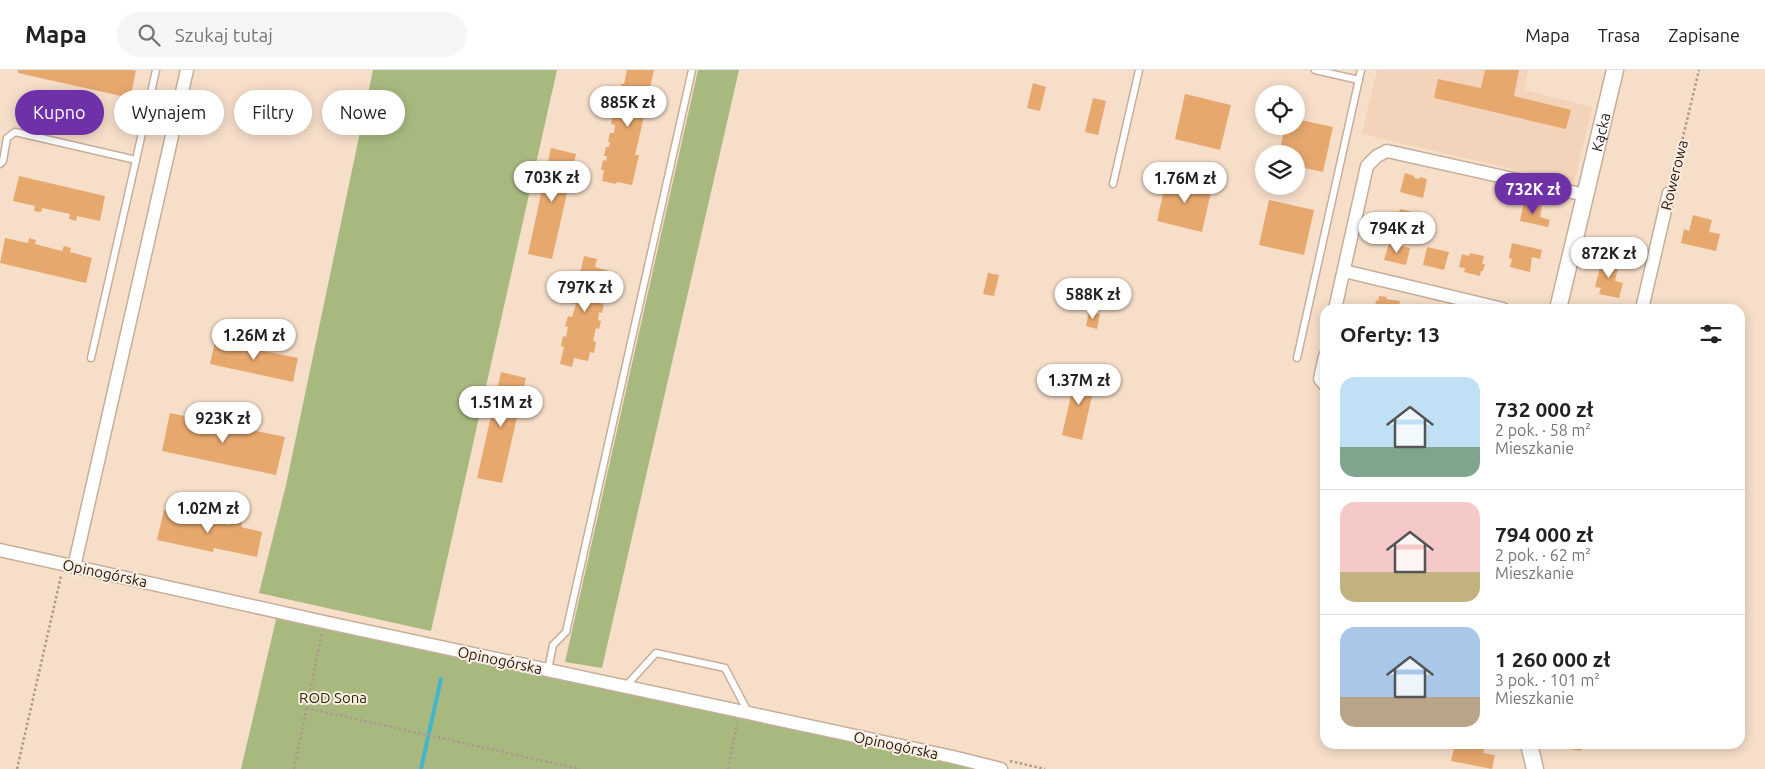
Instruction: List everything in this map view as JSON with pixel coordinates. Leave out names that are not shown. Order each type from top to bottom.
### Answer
[{"type":"street","points":[[69,566],[187,70]]},
{"type":"street","name":"Kącka","points":[[1559,304],[1615,70]]},
{"type":"street","points":[[1336,304],[1367,166],[1377,156],[1387,152],[1585,195]]},
{"type":"street","name":"Rowerowa","points":[[1643,304],[1669,194]]},
{"type":"street","points":[[1344,271],[1482,304]]},
{"type":"street","name":"Opinogórska","points":[[0,550],[1001,769]]},
{"type":"street","points":[[1530,749],[1535,769]]},
{"type":"lane","points":[[91,358],[156,70]]},
{"type":"lane","points":[[548,670],[553,646],[566,632],[692,70]]},
{"type":"lane","points":[[1113,184],[1139,70]]},
{"type":"lane","points":[[1315,70],[1359,80]]},
{"type":"lane","points":[[1297,358],[1361,70]]},
{"type":"lane","points":[[0,164],[3,161],[7,138],[15,132],[136,160]]},
{"type":"lane","points":[[625,687],[656,653],[725,668],[744,712]]},
{"type":"path","name":"Rowerowa","points":[[1669,194],[1699,70]]},
{"type":"path","points":[[17,769],[69,566]]},
{"type":"path","points":[[294,769],[324,622]]},
{"type":"path","points":[[306,708],[580,769]]},
{"type":"path","points":[[728,769],[744,712]]},
{"type":"shaded area","points":[[1377,70],[1528,70],[1524,90],[1592,107],[1574,183],[1362,134]]},
{"type":"green space","points":[[373,70],[557,70],[431,631],[259,593],[286,485],[359,135],[405,135],[405,90],[369,90]]},
{"type":"green space","points":[[698,70],[739,70],[602,668],[565,662]]},
{"type":"green space","name":"ROD Sona","points":[[278,611],[988,769],[241,769]]},
{"type":"building","points":[[18,70],[136,71],[132,90],[114,90],[114,94],[104,92],[104,90],[94,90],[18,73]]},
{"type":"building","points":[[627,70],[654,70],[647,101],[651,102],[648,112],[645,112],[635,155],[639,155],[632,185],[602,181],[604,170],[601,170],[603,160],[606,161],[607,156],[604,156],[606,147],[609,147],[610,133],[614,133],[615,125],[611,124],[613,116],[616,116],[621,84],[624,84]]},
{"type":"building","points":[[1485,70],[1519,70],[1514,96],[1571,110],[1566,129],[1434,98],[1438,79],[1481,88]]},
{"type":"building","points":[[1033,83],[1046,87],[1040,111],[1027,108]]},
{"type":"building","points":[[1185,94],[1231,105],[1220,150],[1175,139]]},
{"type":"building","points":[[1093,98],[1106,101],[1098,135],[1085,132]]},
{"type":"building","points":[[1305,121],[1333,127],[1323,172],[1305,168],[1305,145],[1281,145],[1283,135],[1305,135]]},
{"type":"building","points":[[551,148],[576,154],[552,259],[528,254]]},
{"type":"building","points":[[1405,173],[1414,176],[1414,178],[1427,179],[1423,198],[1400,192]]},
{"type":"building","points":[[19,176],[105,196],[100,221],[77,216],[76,221],[69,219],[70,214],[42,208],[41,212],[34,211],[35,206],[13,201]]},
{"type":"building","points":[[1167,176],[1212,187],[1202,232],[1157,221]]},
{"type":"building","points":[[1269,200],[1314,210],[1304,255],[1259,245]]},
{"type":"building","points":[[1524,201],[1542,206],[1540,217],[1550,220],[1548,227],[1520,221]]},
{"type":"building","points":[[1400,209],[1417,213],[1411,234],[1391,229],[1393,223],[1396,223]]},
{"type":"building","points":[[1693,215],[1712,220],[1709,232],[1720,234],[1716,251],[1681,243],[1684,229],[1689,231]]},
{"type":"building","points":[[5,238],[28,243],[29,238],[36,240],[35,244],[62,251],[64,246],[71,248],[70,252],[92,258],[86,283],[0,263]]},
{"type":"building","points":[[1389,243],[1410,248],[1406,265],[1384,260]]},
{"type":"building","points":[[1512,243],[1542,250],[1540,259],[1532,257],[1530,272],[1510,267],[1512,259],[1509,258]]},
{"type":"building","points":[[1427,247],[1449,252],[1444,270],[1423,265]]},
{"type":"building","points":[[1470,253],[1484,256],[1482,264],[1485,264],[1480,276],[1464,272],[1465,268],[1459,267],[1462,254],[1469,256]]},
{"type":"building","points":[[584,256],[597,259],[595,267],[609,271],[607,280],[610,281],[607,292],[604,292],[601,304],[604,305],[602,313],[599,312],[598,320],[601,321],[599,329],[596,328],[593,341],[596,342],[594,353],[590,352],[588,361],[574,358],[572,367],[560,364],[564,347],[561,346],[563,336],[566,337],[568,327],[565,326],[568,316],[572,317],[576,304],[570,303],[573,292],[576,293],[578,284],[575,283],[577,273],[580,273]]},
{"type":"building","points":[[1602,259],[1619,263],[1615,281],[1623,283],[1619,298],[1599,294],[1601,288],[1595,287]]},
{"type":"building","points":[[988,273],[999,275],[994,296],[983,294]]},
{"type":"building","points":[[1379,296],[1400,301],[1399,304],[1375,304],[1376,300],[1378,301]]},
{"type":"building","points":[[1089,312],[1100,314],[1097,329],[1086,326]]},
{"type":"building","points":[[215,341],[298,358],[293,382],[210,364]]},
{"type":"building","points":[[501,372],[526,378],[502,483],[477,478]]},
{"type":"building","points":[[1076,373],[1096,378],[1082,440],[1062,435]]},
{"type":"building","points":[[170,413],[285,437],[276,475],[162,451]]},
{"type":"building","points":[[164,510],[195,517],[196,512],[207,514],[206,520],[230,525],[231,520],[242,522],[241,527],[262,532],[257,557],[214,548],[213,552],[157,540]]},
{"type":"building","points":[[1454,749],[1484,749],[1483,753],[1495,755],[1492,769],[1451,761]]},
{"type":"waterway","points":[[421,769],[441,679]]}]
